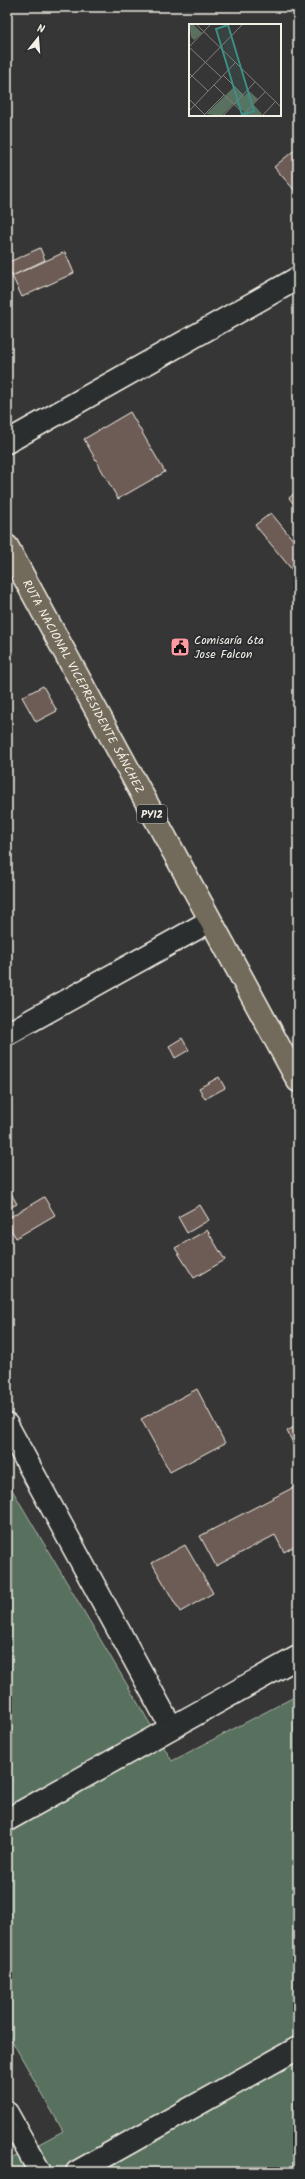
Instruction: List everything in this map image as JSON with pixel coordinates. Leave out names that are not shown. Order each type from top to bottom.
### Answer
[{"type":"highway","name":"RUTA NACIONAL VICEPRESIDENTE SÁNCHEZ","points":[[7,546],[298,1081]]},
{"type":"street","points":[[7,442],[298,278]]},
{"type":"street","points":[[7,1034],[210,921]]},
{"type":"street","points":[[7,1425],[171,1727]]},
{"type":"street","points":[[7,1820],[298,1657]]},
{"type":"street","points":[[77,2172],[298,2048]]},
{"type":"street","points":[[7,2112],[40,2172]]},
{"type":"green space","points":[[7,1481],[172,1761],[298,1695],[298,2172],[7,2172],[7,2161],[63,2131],[7,2032]]},
{"type":"building","points":[[298,147],[298,191],[297,193],[274,167]]},
{"type":"building","points":[[40,248],[45,260],[12,276],[7,263]]},
{"type":"building","points":[[65,252],[74,273],[22,297],[12,276]]},
{"type":"building","points":[[130,412],[165,472],[118,499],[84,439]]},
{"type":"building","points":[[298,490],[298,509],[289,498]]},
{"type":"building","points":[[271,513],[298,546],[298,577],[255,525]]},
{"type":"building","points":[[43,686],[57,711],[36,722],[22,697]]},
{"type":"building","points":[[182,1038],[189,1050],[175,1058],[169,1046]]},
{"type":"building","points":[[219,1077],[225,1088],[205,1099],[199,1088]]},
{"type":"building","points":[[7,1186],[17,1204],[7,1209]]},
{"type":"building","points":[[44,1197],[55,1215],[16,1238],[7,1223],[7,1219]]},
{"type":"building","points":[[200,1205],[209,1220],[187,1233],[178,1217]]},
{"type":"building","points":[[207,1230],[225,1260],[194,1278],[175,1248]]},
{"type":"building","points":[[197,1389],[225,1443],[170,1472],[141,1419]]},
{"type":"building","points":[[298,1425],[298,1453],[287,1431]]},
{"type":"building","points":[[298,1485],[298,1544],[284,1552],[275,1535],[216,1566],[200,1536]]},
{"type":"building","points":[[185,1545],[213,1593],[180,1612],[152,1563]]},
{"type":"place","name":"Comisaría 6ta Jose Falcon","points":[[180,647]]}]
